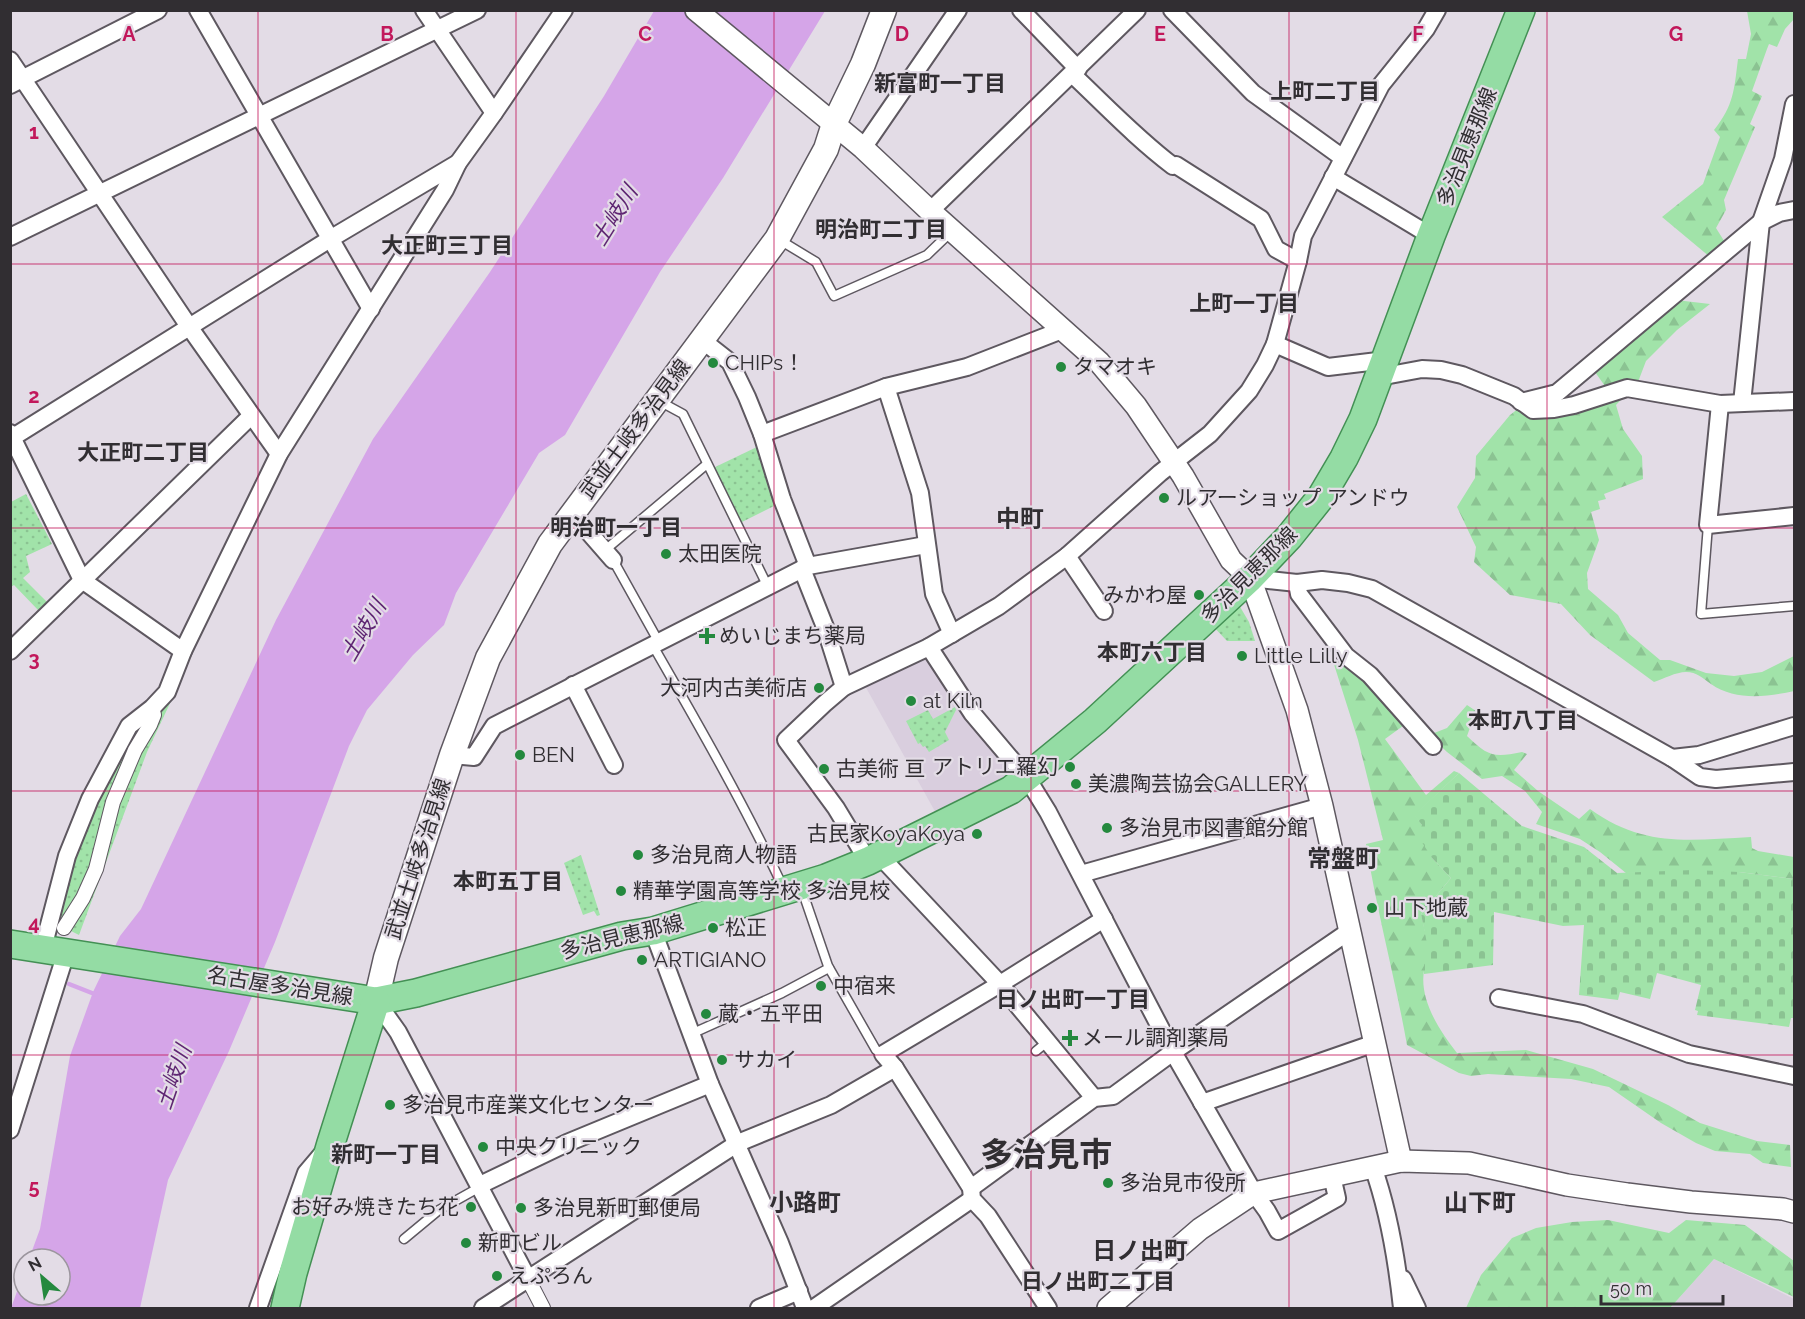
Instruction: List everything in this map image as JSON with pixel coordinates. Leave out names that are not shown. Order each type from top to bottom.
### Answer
[{"type":"main road","name":"武並土岐多治見線","points":[[363,999],[386,957],[452,755],[488,657],[550,544],[777,239],[826,149],[830,120],[862,64],[884,10]]},
{"type":"main road","name":"多治見恵那線","points":[[363,999],[416,993],[622,936],[653,931],[793,888],[874,858],[1011,790],[1095,721],[1250,578],[1289,537],[1321,497],[1358,429],[1383,369],[1431,236],[1521,10]]},
{"type":"main road","name":"名古屋多治見線","points":[[10,944],[58,943],[363,999],[331,1143],[285,1308]]},
{"type":"street","points":[[17,82],[158,10]]},
{"type":"street","points":[[198,10],[371,309]]},
{"type":"street","points":[[424,10],[494,113]]},
{"type":"street","points":[[10,237],[477,10]]},
{"type":"street","points":[[10,1130],[58,943],[67,856],[90,799],[129,726],[152,708],[167,692],[183,651],[279,454],[445,190],[458,163],[564,10]]},
{"type":"street","points":[[696,10],[863,148],[1099,362],[1136,406],[1183,476],[1231,560],[1250,578],[1297,710],[1322,806],[1401,1161]]},
{"type":"street","points":[[863,148],[958,10]]},
{"type":"street","points":[[1021,10],[1120,121],[1160,156],[1261,219],[1276,249],[1298,261]]},
{"type":"street","points":[[930,211],[1137,10]]},
{"type":"street","points":[[1172,10],[1253,93],[1343,158]]},
{"type":"street","points":[[1094,1098],[1042,1047],[1000,984],[874,858],[786,740],[844,687],[952,634],[999,606],[1067,556],[1173,462],[1210,434],[1249,391],[1275,344],[1303,236],[1381,85],[1426,29],[1437,10]]},
{"type":"street","points":[[10,60],[17,82],[101,194],[279,454]]},
{"type":"street","points":[[1742,403],[1761,222],[1783,159],[1794,104]]},
{"type":"street","points":[[183,651],[82,580],[11,436],[330,239],[458,163]]},
{"type":"street","points":[[1333,177],[1431,236]]},
{"type":"street","points":[[1521,402],[1557,393],[1761,222],[1779,213],[1794,210]]},
{"type":"street","points":[[762,434],[886,387],[967,367],[1062,330]]},
{"type":"street","points":[[702,340],[730,362],[762,434],[844,687]]},
{"type":"street","points":[[1275,344],[1328,367],[1441,370],[1462,375],[1514,396],[1533,410],[1574,405],[1627,388],[1720,404],[1794,401]]},
{"type":"street","points":[[886,387],[920,493],[934,594],[952,634]]},
{"type":"street","points":[[1720,404],[1708,525],[1794,516]]},
{"type":"street","points":[[10,651],[251,416]]},
{"type":"street","points":[[572,513],[608,556]]},
{"type":"street","points":[[452,755],[474,757],[494,726],[805,568],[926,545]]},
{"type":"street","points":[[1067,556],[1104,611]]},
{"type":"street","points":[[1250,578],[1297,583],[1322,580],[1348,583],[1372,590],[1672,758],[1700,777],[1716,779],[1794,772]]},
{"type":"street","points":[[1297,583],[1299,594],[1346,656],[1370,675],[1433,746]]},
{"type":"street","points":[[929,647],[972,713],[1027,778],[1048,812],[1173,1052],[1278,1231],[1337,1198],[1332,1176]]},
{"type":"street","points":[[573,685],[614,765]]},
{"type":"street","points":[[58,943],[96,869],[113,802],[135,750],[150,725],[154,715],[152,708]]},
{"type":"street","points":[[1672,758],[1699,756],[1794,726]]},
{"type":"street","points":[[1081,874],[1322,806]]},
{"type":"street","points":[[1048,1308],[972,1194],[935,1122],[883,1054],[1104,919]]},
{"type":"street","points":[[814,1308],[972,1194],[1094,1098],[1113,1096],[1351,930]]},
{"type":"street","points":[[653,931],[710,1084],[738,1143],[806,1308]]},
{"type":"street","points":[[1499,998],[1583,1014],[1689,1054],[1794,1076]]},
{"type":"street","points":[[363,999],[398,1032],[543,1308]]},
{"type":"street","points":[[1203,1103],[1375,1043]]},
{"type":"street","points":[[483,1308],[738,1143],[831,1105],[895,1068]]},
{"type":"street","points":[[480,1186],[567,1143],[710,1084]]},
{"type":"street","points":[[258,1308],[306,1173],[331,1143]]},
{"type":"street","points":[[1108,1308],[1200,1229],[1254,1193],[1401,1161],[1469,1163],[1567,1185],[1691,1202],[1783,1209],[1794,1212]]},
{"type":"street","points":[[1373,1167],[1379,1182],[1398,1270],[1402,1308]]},
{"type":"street","points":[[1398,1270],[1417,1308]]},
{"type":"street","points":[[759,1308],[799,1291]]},
{"type":"lane","points":[[777,239],[816,262],[834,296],[927,255],[952,231]]},
{"type":"lane","points":[[656,400],[683,414],[768,587]]},
{"type":"lane","points":[[707,464],[608,556],[656,637],[652,644],[765,846],[793,888],[829,968],[876,1050],[883,1054]]},
{"type":"lane","points":[[1708,525],[1701,614],[1794,606]]},
{"type":"lane","points":[[691,1034],[782,993],[829,968]]},
{"type":"lane","points":[[404,1239],[439,1210],[480,1186]]},
{"type":"shaded area","points":[[929,656],[1017,775],[937,815],[864,684]]},
{"type":"shaded area","points":[[1714,1259],[1794,1299],[1794,1308],[1670,1308]]},
{"type":"green space","points":[[1747,11],[1794,11],[1794,19],[1785,29],[1777,47],[1769,44],[1752,91],[1762,96],[1750,124],[1755,127],[1724,200],[1726,210],[1716,228],[1726,244],[1710,257],[1662,217],[1703,184],[1720,137],[1714,130],[1726,113],[1732,97],[1738,59],[1746,59],[1751,34]]},
{"type":"green space","points":[[1676,300],[1710,304],[1677,330],[1646,361],[1638,382],[1616,405],[1623,429],[1642,456],[1643,479],[1604,494],[1606,499],[1598,501],[1600,509],[1591,512],[1599,540],[1587,573],[1588,589],[1618,615],[1628,633],[1660,660],[1670,660],[1706,673],[1734,676],[1762,672],[1794,656],[1794,691],[1762,696],[1730,693],[1690,672],[1674,674],[1654,682],[1590,635],[1561,604],[1510,595],[1474,562],[1476,547],[1457,507],[1475,478],[1476,456],[1510,415],[1519,408],[1612,396],[1595,372]]},
{"type":"green space","points":[[759,446],[778,504],[738,524],[711,469]]},
{"type":"green space","points":[[26,494],[52,544],[26,556],[30,572],[23,578],[47,602],[38,610],[14,585],[11,587],[11,502]]},
{"type":"green space","points":[[1236,600],[1249,622],[1255,641],[1227,641],[1211,624]]},
{"type":"green space","points":[[1334,652],[1407,723],[1385,739],[1426,795],[1454,771],[1459,773],[1415,815],[1422,825],[1432,858],[1451,878],[1421,914],[1430,953],[1423,980],[1428,1006],[1434,1019],[1457,1053],[1526,1050],[1593,1069],[1700,1123],[1757,1141],[1790,1145],[1791,1167],[1763,1163],[1750,1154],[1715,1151],[1696,1143],[1661,1123],[1609,1087],[1571,1079],[1488,1074],[1471,1076],[1459,1073],[1407,1045],[1366,844],[1383,840],[1358,740],[1331,655]]},
{"type":"green space","points":[[172,699],[147,752],[79,935],[59,925],[85,827],[110,774],[133,734]]},
{"type":"green space","points":[[1467,705],[1476,711],[1467,736],[1480,748],[1492,754],[1522,752],[1527,754],[1514,770],[1538,791],[1579,819],[1590,809],[1610,822],[1648,836],[1687,840],[1751,837],[1752,848],[1758,851],[1794,857],[1794,879],[1739,872],[1626,873],[1580,839],[1536,824],[1542,812],[1525,791],[1502,776],[1482,779],[1429,735],[1447,728]]},
{"type":"green space","points":[[955,707],[956,710],[945,732],[949,740],[929,752],[925,746],[918,744],[906,721],[928,710],[933,719]]},
{"type":"green space","points":[[1459,773],[1522,826],[1584,847],[1617,873],[1693,870],[1739,872],[1794,879],[1794,1018],[1791,1018],[1789,1027],[1697,1015],[1698,1011],[1695,1010],[1701,985],[1657,973],[1650,999],[1620,992],[1618,1000],[1579,995],[1584,925],[1563,926],[1494,912],[1493,965],[1424,974],[1424,964],[1429,953],[1421,914],[1451,878],[1432,858],[1418,836],[1422,825],[1414,815]]},
{"type":"green space","points":[[581,855],[600,915],[597,916],[594,911],[583,915],[564,863]]},
{"type":"green space","points":[[1608,1220],[1669,1233],[1686,1220],[1745,1225],[1794,1261],[1794,1297],[1714,1259],[1670,1308],[1466,1308],[1481,1275],[1512,1238],[1536,1228],[1572,1222]]},
{"type":"water","name":"土岐川","points":[[654,11],[825,11],[723,178],[660,272],[565,435],[539,453],[456,593],[444,625],[413,655],[367,710],[349,746],[275,942],[229,1051],[168,1180],[140,1308],[11,1308],[12,1305],[72,1307],[72,1247],[33,1247],[40,1229],[70,1056],[93,992],[120,936],[141,909],[276,620],[373,439],[490,272],[604,96]]},
{"type":"waterway","points":[[69,984],[97,995]]},
{"type":"place","name":"CHIPs！","points":[[713,363]]},
{"type":"place","name":"タマオキ","points":[[1061,367]]},
{"type":"place","name":"ルアーショップ アンドウ","points":[[1164,498]]},
{"type":"place","name":"太田医院","points":[[666,554]]},
{"type":"place","name":"みかわ屋","points":[[1199,595]]},
{"type":"place","name":"めいじまち薬局","points":[[707,636]]},
{"type":"place","name":"Little Lilly","points":[[1242,656]]},
{"type":"place","name":"大河内古美術店","points":[[819,688]]},
{"type":"place","name":"at Kiln","points":[[911,701]]},
{"type":"place","name":"BEN","points":[[520,755]]},
{"type":"place","name":"アトリエ羅幻","points":[[1070,767]]},
{"type":"place","name":"古美術 亘","points":[[824,769]]},
{"type":"place","name":"美濃陶芸協会GALLERY","points":[[1076,784]]},
{"type":"place","name":"多治見市図書館分館","points":[[1107,828]]},
{"type":"place","name":"古民家KoyaKoya","points":[[977,834]]},
{"type":"place","name":"多治見商人物語","points":[[638,855]]},
{"type":"place","name":"精華学園高等学校 多治見校","points":[[621,891]]},
{"type":"place","name":"山下地蔵","points":[[1372,908]]},
{"type":"place","name":"松正","points":[[713,928]]},
{"type":"place","name":"ARTIGIANO","points":[[642,960]]},
{"type":"place","name":"中宿来","points":[[821,986]]},
{"type":"place","name":"蔵・五平田","points":[[706,1014]]},
{"type":"place","name":"メール調剤薬局","points":[[1070,1038]]},
{"type":"place","name":"サカイ","points":[[722,1060]]},
{"type":"place","name":"多治見市産業文化センター","points":[[390,1105]]},
{"type":"place","name":"中央クリニック","points":[[483,1147]]},
{"type":"place","name":"多治見市役所","points":[[1108,1183]]},
{"type":"place","name":"お好み焼きたち花","points":[[471,1207]]},
{"type":"place","name":"多治見新町郵便局","points":[[521,1208]]},
{"type":"place","name":"新町ビル","points":[[466,1243]]},
{"type":"place","name":"えぷろん","points":[[497,1276]]},
{"type":"district","name":"新富町一丁目","points":[[940,83]]},
{"type":"district","name":"上町二丁目","points":[[1325,91]]},
{"type":"district","name":"明治町二丁目","points":[[881,229]]},
{"type":"district","name":"大正町三丁目","points":[[447,245]]},
{"type":"district","name":"上町一丁目","points":[[1244,303]]},
{"type":"district","name":"大正町二丁目","points":[[143,452]]},
{"type":"district","name":"中町","points":[[1020,519]]},
{"type":"district","name":"明治町一丁目","points":[[616,527]]},
{"type":"district","name":"本町六丁目","points":[[1152,652]]},
{"type":"district","name":"本町八丁目","points":[[1523,720]]},
{"type":"district","name":"常盤町","points":[[1343,859]]},
{"type":"district","name":"本町五丁目","points":[[508,881]]},
{"type":"district","name":"日ノ出町一丁目","points":[[1073,999]]},
{"type":"district","name":"新町一丁目","points":[[386,1154]]},
{"type":"district","name":"多治見市","points":[[1046,1154]]},
{"type":"district","name":"小路町","points":[[805,1203]]},
{"type":"district","name":"山下町","points":[[1480,1203]]},
{"type":"district","name":"日ノ出町","points":[[1140,1251]]},
{"type":"district","name":"日ノ出町二丁目","points":[[1098,1281]]}]
